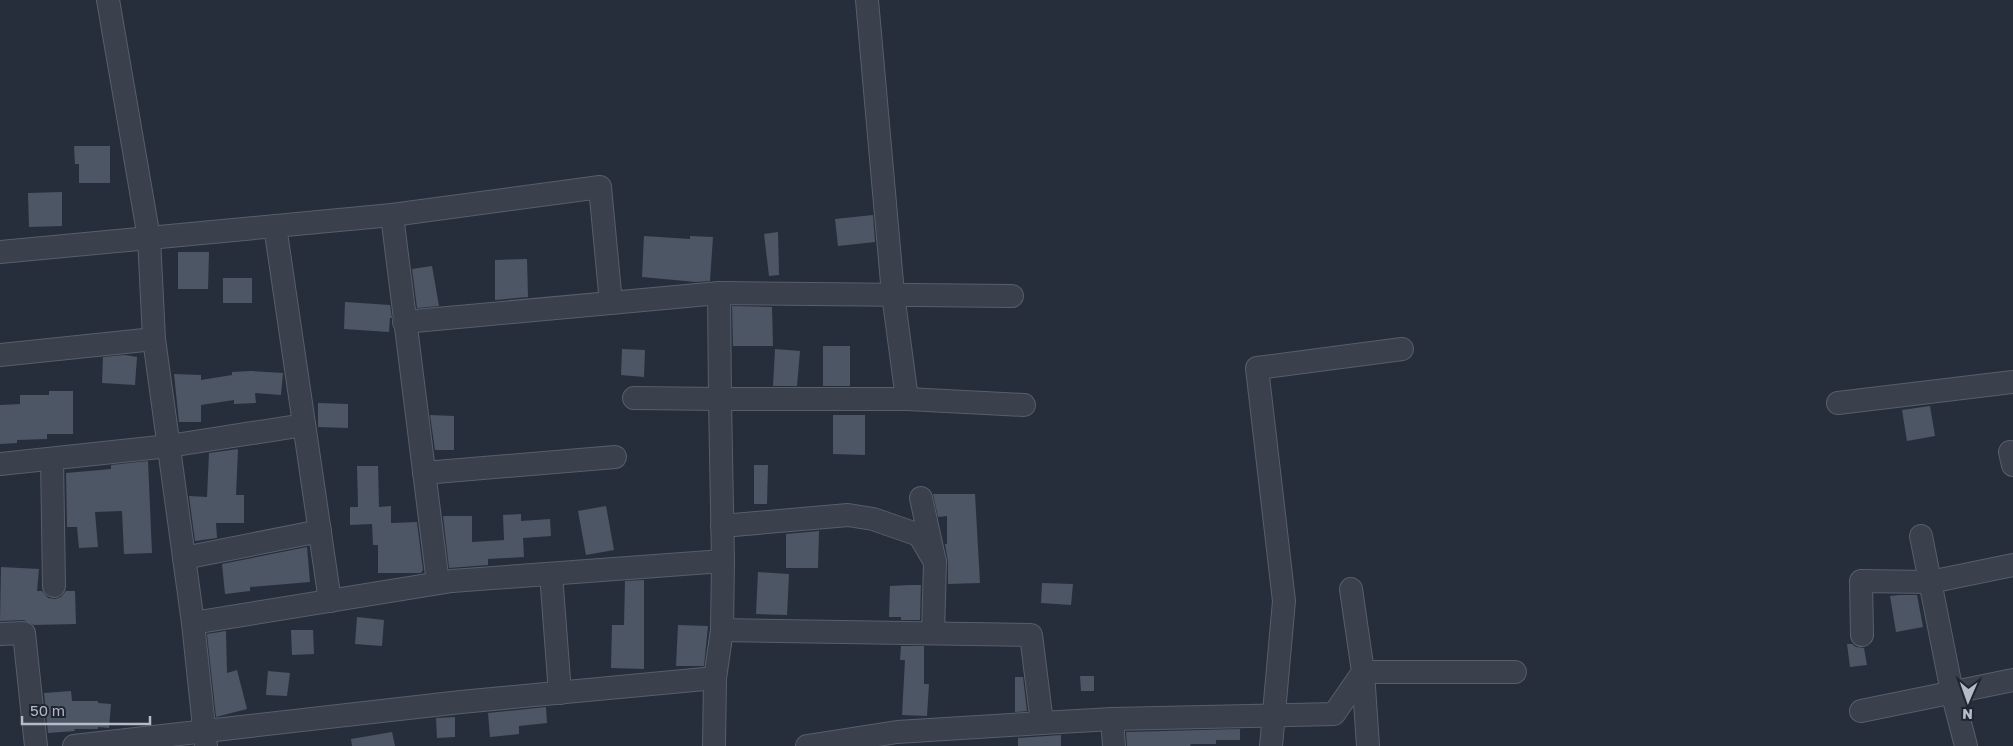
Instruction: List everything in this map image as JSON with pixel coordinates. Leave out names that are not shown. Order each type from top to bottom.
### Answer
[{"type":"street","points":[[108,0],[149,238],[154,339],[193,623],[205,739]]},
{"type":"street","points":[[867,0],[893,294],[907,399]]},
{"type":"street","points":[[0,252],[392,215],[600,187],[611,303]]},
{"type":"street","points":[[392,215],[438,583]]},
{"type":"street","points":[[275,226],[330,601]]},
{"type":"street","points":[[714,746],[715,678],[722,630],[723,561],[719,294]]},
{"type":"street","points":[[404,322],[719,294],[1012,296]]},
{"type":"street","points":[[0,355],[154,339]]},
{"type":"street","points":[[1271,746],[1284,601],[1257,368],[1402,349]]},
{"type":"street","points":[[1838,403],[2013,382]]},
{"type":"street","points":[[634,398],[907,399],[1024,405]]},
{"type":"street","points":[[0,464],[169,446],[304,426]]},
{"type":"street","points":[[424,473],[616,457]]},
{"type":"street","points":[[52,459],[54,586]]},
{"type":"street","points":[[921,498],[935,562],[933,633]]},
{"type":"street","points":[[722,526],[848,515],[873,519],[918,534],[935,562]]},
{"type":"street","points":[[184,558],[320,531]]},
{"type":"street","points":[[1921,536],[1952,692],[1966,746]]},
{"type":"street","points":[[193,623],[438,583],[723,561]]},
{"type":"street","points":[[1862,636],[1861,581],[1930,582],[2013,565]]},
{"type":"street","points":[[552,574],[560,693]]},
{"type":"street","points":[[1351,589],[1363,672],[1368,746]]},
{"type":"street","points":[[722,630],[1031,634],[1042,723]]},
{"type":"street","points":[[0,634],[24,633],[36,746]]},
{"type":"street","points":[[807,746],[897,732],[948,737],[1042,723],[1112,719],[1334,714],[1363,672]]},
{"type":"street","points":[[1363,672],[1515,672]]},
{"type":"street","points":[[74,746],[205,739],[461,702],[715,678]]},
{"type":"street","points":[[1862,711],[2013,680]]},
{"type":"street","points":[[1112,719],[1114,746]]},
{"type":"building","points":[[74,146],[110,146],[110,183],[79,183],[79,164],[75,164]]},
{"type":"building","points":[[62,192],[62,226],[29,227],[28,193]]},
{"type":"building","points":[[873,215],[875,242],[838,246],[835,219]]},
{"type":"building","points":[[778,232],[779,275],[769,276],[764,234]]},
{"type":"building","points":[[644,236],[690,239],[690,236],[713,237],[710,281],[696,282],[642,277]]},
{"type":"building","points":[[178,252],[209,252],[208,289],[178,289]]},
{"type":"building","points":[[527,259],[528,297],[495,300],[495,260]]},
{"type":"building","points":[[432,266],[439,306],[417,308],[412,269]]},
{"type":"building","points":[[223,278],[252,278],[252,303],[223,303]]},
{"type":"building","points":[[345,302],[390,305],[392,318],[390,318],[389,332],[344,329]]},
{"type":"building","points":[[732,306],[772,307],[773,346],[733,346]]},
{"type":"building","points":[[823,346],[850,346],[850,386],[823,386]]},
{"type":"building","points":[[622,349],[645,350],[644,377],[621,375]]},
{"type":"building","points":[[775,349],[800,351],[797,386],[773,386]]},
{"type":"building","points":[[125,355],[137,357],[135,385],[102,383],[103,357]]},
{"type":"building","points":[[232,372],[283,373],[281,395],[255,393],[256,403],[234,404],[234,400],[201,405],[201,422],[179,422],[174,374],[201,375],[201,380],[232,375]]},
{"type":"building","points":[[49,391],[73,391],[73,434],[47,434],[47,439],[17,440],[17,443],[0,444],[0,405],[20,404],[20,395],[49,395]]},
{"type":"building","points":[[318,403],[348,404],[348,428],[318,427]]},
{"type":"building","points":[[1930,406],[1935,436],[1907,441],[1902,410]]},
{"type":"building","points":[[430,415],[454,416],[454,450],[435,450]]},
{"type":"building","points":[[833,415],[865,415],[865,455],[833,454]]},
{"type":"building","points":[[238,449],[236,495],[244,495],[244,523],[216,523],[217,538],[195,541],[189,496],[207,497],[209,453]]},
{"type":"building","points":[[148,461],[152,553],[124,554],[122,511],[95,512],[98,547],[79,548],[77,527],[67,527],[66,473],[111,469],[111,465]]},
{"type":"building","points":[[754,465],[768,465],[767,504],[754,504]]},
{"type":"building","points":[[357,466],[378,466],[379,507],[391,506],[391,523],[417,522],[423,570],[421,573],[378,573],[378,545],[373,545],[372,524],[350,525],[350,507],[358,507]]},
{"type":"building","points":[[933,494],[975,494],[980,583],[948,584],[948,562],[945,544],[947,544],[947,516],[938,517]]},
{"type":"building","points":[[606,506],[614,550],[586,555],[578,511]]},
{"type":"building","points":[[521,514],[521,521],[550,519],[551,536],[523,538],[524,557],[488,559],[488,565],[449,568],[443,516],[472,516],[472,542],[504,540],[503,515]]},
{"type":"building","points":[[819,531],[818,568],[786,568],[786,534]]},
{"type":"building","points":[[307,547],[310,582],[250,587],[250,591],[225,594],[222,564]]},
{"type":"building","points":[[1,567],[39,569],[37,591],[42,591],[48,598],[55,599],[61,597],[66,591],[75,591],[76,624],[34,625],[24,620],[0,621]]},
{"type":"building","points":[[758,572],[789,574],[787,615],[756,614]]},
{"type":"building","points":[[644,580],[644,669],[611,668],[612,625],[624,625],[625,581]]},
{"type":"building","points":[[1042,583],[1073,584],[1071,605],[1041,603]]},
{"type":"building","points":[[921,585],[920,620],[901,620],[901,617],[889,617],[890,586]]},
{"type":"building","points":[[1917,595],[1923,627],[1896,632],[1890,596]]},
{"type":"building","points":[[357,617],[384,620],[382,646],[355,644]]},
{"type":"building","points":[[678,625],[708,626],[704,666],[676,666]]},
{"type":"building","points":[[291,630],[313,630],[314,654],[292,655]]},
{"type":"building","points":[[226,631],[227,673],[237,670],[247,709],[216,717],[207,634]]},
{"type":"building","points":[[1847,644],[1864,648],[1867,665],[1850,667]]},
{"type":"building","points":[[901,646],[924,646],[924,684],[929,684],[927,716],[902,715],[905,660],[900,660]]},
{"type":"building","points":[[268,671],[290,673],[287,696],[266,695]]},
{"type":"building","points":[[1080,676],[1094,676],[1094,691],[1081,691]]},
{"type":"building","points":[[1015,677],[1023,677],[1027,711],[1015,712]]},
{"type":"building","points":[[71,691],[72,701],[98,701],[98,703],[111,704],[109,728],[98,727],[98,729],[74,729],[75,731],[48,733],[44,693]]},
{"type":"building","points":[[546,707],[547,723],[519,726],[519,734],[490,737],[488,713]]},
{"type":"building","points":[[455,717],[455,737],[437,738],[436,718]]},
{"type":"building","points":[[1240,729],[1240,740],[1216,740],[1216,744],[1127,746],[1126,732]]},
{"type":"building","points":[[392,732],[395,746],[352,746],[351,739]]},
{"type":"building","points":[[1061,735],[1061,746],[1018,746],[1018,738]]}]
